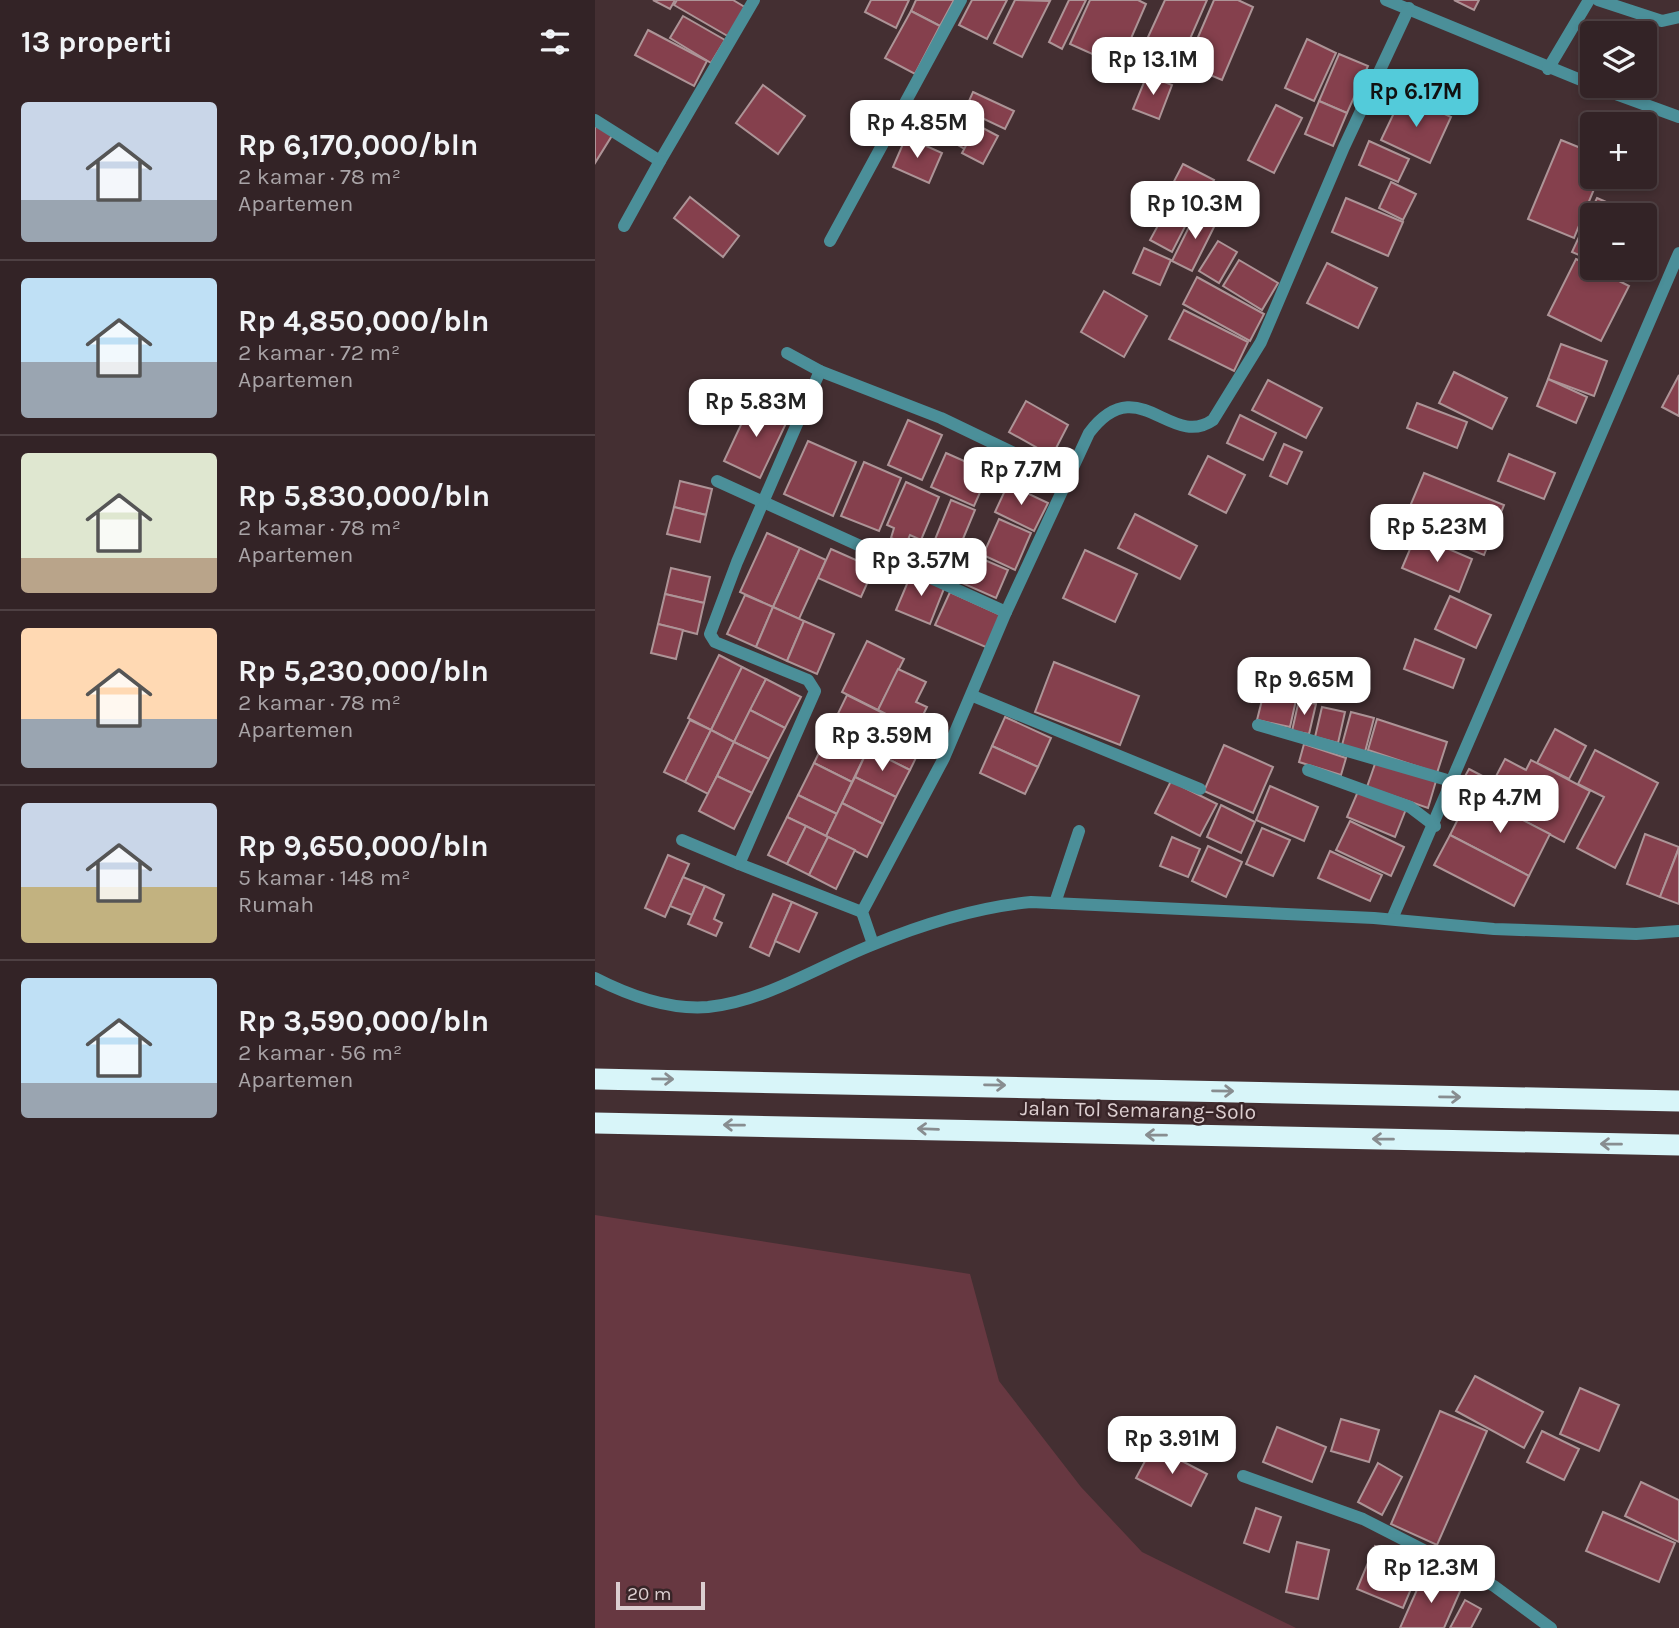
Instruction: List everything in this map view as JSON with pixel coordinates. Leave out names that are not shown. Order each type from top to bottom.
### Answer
[{"type":"highway","name":"Jalan Tol Semarang–Solo","points":[[595,1079],[804,1081],[1679,1101]]},
{"type":"highway","name":"Jalan Tol Semarang–Solo","points":[[595,1123],[1679,1145]]},
{"type":"street","points":[[624,226],[754,0]]},
{"type":"street","points":[[830,241],[961,0]]},
{"type":"street","points":[[1386,0],[1580,80]]},
{"type":"street","points":[[1548,69],[1589,0]]},
{"type":"street","points":[[1598,0],[1662,21],[1679,17]]},
{"type":"street","points":[[873,944],[862,912],[944,758],[1006,612],[1089,433],[1103,415],[1116,409],[1138,408],[1187,426],[1200,426],[1213,420],[1261,342],[1344,147],[1409,8]]},
{"type":"street","points":[[1628,98],[1679,117]]},
{"type":"street","points":[[595,120],[660,161]]},
{"type":"street","points":[[1392,919],[1454,782],[1679,253]]},
{"type":"street","points":[[787,353],[820,371],[941,418],[1068,479]]},
{"type":"street","points":[[739,864],[815,691],[808,680],[711,638],[715,617],[820,371]]},
{"type":"street","points":[[717,481],[1006,612]]},
{"type":"street","points":[[972,696],[1199,789]]},
{"type":"street","points":[[1258,725],[1454,782]]},
{"type":"street","points":[[1308,770],[1410,807],[1435,826]]},
{"type":"street","points":[[1055,903],[1079,831]]},
{"type":"street","points":[[683,840],[862,912]]},
{"type":"street","points":[[595,978],[615,989],[664,1004],[705,1007],[735,1002],[873,944],[986,906],[1055,903],[1392,919],[1506,930],[1636,934],[1679,931]]},
{"type":"street","points":[[1243,1476],[1363,1519],[1495,1586],[1551,1628]]},
{"type":"shaded area","points":[[595,1215],[970,1274],[999,1381],[1081,1487],[1142,1552],[1296,1628],[595,1628]]},
{"type":"building","points":[[653,0],[675,0],[670,9]]},
{"type":"building","points":[[677,0],[733,0],[748,9],[731,38],[674,5]]},
{"type":"building","points":[[871,0],[909,0],[896,28],[865,12]]},
{"type":"building","points":[[916,0],[954,0],[940,26],[911,11]]},
{"type":"building","points":[[972,0],[1007,0],[987,39],[959,25]]},
{"type":"building","points":[[1015,0],[1050,1],[1022,57],[994,43]]},
{"type":"building","points":[[1069,0],[1086,0],[1062,49],[1049,42]]},
{"type":"building","points":[[1090,0],[1138,0],[1146,4],[1119,66],[1070,44]]},
{"type":"building","points":[[1165,0],[1207,0],[1179,64],[1143,48]]},
{"type":"building","points":[[1214,0],[1238,0],[1253,7],[1222,80],[1186,65]]},
{"type":"building","points":[[1454,0],[1479,0],[1474,10]]},
{"type":"building","points":[[911,11],[940,26],[915,74],[885,58]]},
{"type":"building","points":[[683,16],[725,40],[711,63],[670,38]]},
{"type":"building","points":[[648,30],[707,61],[694,86],[635,55]]},
{"type":"building","points":[[1307,39],[1336,53],[1314,101],[1285,88]]},
{"type":"building","points":[[1339,54],[1368,66],[1347,113],[1319,101]]},
{"type":"building","points":[[1147,75],[1172,85],[1159,119],[1133,109]]},
{"type":"building","points":[[763,85],[805,116],[778,154],[736,123]]},
{"type":"building","points":[[973,92],[1014,111],[1005,129],[965,110]]},
{"type":"building","points":[[1403,94],[1451,117],[1430,163],[1381,140]]},
{"type":"building","points":[[1319,101],[1347,113],[1333,146],[1305,134]]},
{"type":"building","points":[[940,105],[977,125],[965,149],[928,128]]},
{"type":"building","points":[[1276,105],[1302,118],[1274,173],[1248,160]]},
{"type":"building","points":[[595,123],[613,134],[595,163]]},
{"type":"building","points":[[977,125],[998,136],[983,164],[962,153]]},
{"type":"building","points":[[906,137],[942,153],[929,183],[893,167]]},
{"type":"building","points":[[1561,140],[1580,148],[1580,189],[1594,189],[1588,203],[1580,203],[1580,223],[1574,238],[1528,219]]},
{"type":"building","points":[[1369,141],[1409,159],[1398,182],[1359,165]]},
{"type":"building","points":[[1183,164],[1214,180],[1200,206],[1169,191]]},
{"type":"building","points":[[1391,182],[1416,194],[1403,220],[1379,208]]},
{"type":"building","points":[[690,197],[739,236],[723,257],[674,218]]},
{"type":"building","points":[[1173,198],[1194,209],[1172,252],[1150,240]]},
{"type":"building","points":[[1346,198],[1403,222],[1388,256],[1332,232]]},
{"type":"building","points":[[1597,198],[1608,203],[1595,203]]},
{"type":"building","points":[[1197,211],[1217,221],[1192,271],[1172,261]]},
{"type":"building","points":[[1580,235],[1580,255],[1572,252]]},
{"type":"building","points":[[1218,241],[1237,252],[1219,283],[1199,271]]},
{"type":"building","points":[[1144,248],[1171,260],[1160,285],[1133,273]]},
{"type":"building","points":[[1576,259],[1580,261],[1580,280],[1617,280],[1629,286],[1601,341],[1548,315]]},
{"type":"building","points":[[1239,260],[1278,283],[1262,310],[1223,286]]},
{"type":"building","points":[[1327,263],[1377,288],[1358,328],[1307,303]]},
{"type":"building","points":[[1197,277],[1264,314],[1250,341],[1183,304]]},
{"type":"building","points":[[1104,291],[1147,316],[1124,357],[1081,332]]},
{"type":"building","points":[[1184,310],[1248,342],[1234,371],[1169,339]]},
{"type":"building","points":[[1561,344],[1607,361],[1594,396],[1548,379]]},
{"type":"building","points":[[1454,372],[1507,398],[1492,429],[1439,403]]},
{"type":"building","points":[[1679,375],[1679,416],[1662,407]]},
{"type":"building","points":[[1548,379],[1587,397],[1576,423],[1537,406]]},
{"type":"building","points":[[1268,380],[1322,408],[1306,438],[1252,410]]},
{"type":"building","points":[[753,399],[789,417],[760,478],[724,461]]},
{"type":"building","points":[[1026,401],[1068,425],[1052,456],[1009,432]]},
{"type":"building","points":[[1417,403],[1467,422],[1457,448],[1407,428]]},
{"type":"building","points":[[1240,415],[1276,433],[1263,460],[1227,443]]},
{"type":"building","points":[[908,420],[942,435],[922,480],[888,465]]},
{"type":"building","points":[[808,441],[856,462],[833,516],[784,494]]},
{"type":"building","points":[[1284,444],[1302,452],[1287,484],[1270,476]]},
{"type":"building","points":[[946,453],[989,472],[974,506],[931,487]]},
{"type":"building","points":[[1509,454],[1555,473],[1544,499],[1498,481]]},
{"type":"building","points":[[1208,456],[1245,475],[1226,513],[1189,494]]},
{"type":"building","points":[[864,462],[901,478],[879,531],[841,516]]},
{"type":"building","points":[[1424,473],[1504,505],[1484,555],[1403,523]]},
{"type":"building","points":[[680,481],[712,489],[706,515],[674,507]]},
{"type":"building","points":[[906,482],[939,497],[921,540],[910,535],[906,544],[891,538],[894,528],[887,525]]},
{"type":"building","points":[[1008,484],[1048,503],[1034,531],[995,512]]},
{"type":"building","points":[[951,500],[975,510],[958,551],[934,542]]},
{"type":"building","points":[[674,507],[706,515],[700,542],[667,534]]},
{"type":"building","points":[[1135,514],[1197,546],[1180,579],[1118,548]]},
{"type":"building","points":[[999,519],[1031,533],[1015,570],[983,555]]},
{"type":"building","points":[[767,533],[800,548],[773,607],[740,592]]},
{"type":"building","points":[[1416,535],[1472,559],[1459,592],[1402,568]]},
{"type":"building","points":[[800,548],[826,560],[799,619],[773,607]]},
{"type":"building","points":[[831,549],[874,568],[861,597],[818,578]]},
{"type":"building","points":[[1085,550],[1137,574],[1115,622],[1063,598]]},
{"type":"building","points":[[966,552],[1008,570],[996,598],[953,579]]},
{"type":"building","points":[[671,568],[710,577],[704,603],[665,594]]},
{"type":"building","points":[[912,572],[945,586],[930,624],[896,610]]},
{"type":"building","points":[[950,592],[1003,616],[988,648],[935,625]]},
{"type":"building","points":[[665,594],[704,603],[697,634],[658,624]]},
{"type":"building","points":[[745,595],[773,607],[756,647],[727,634]]},
{"type":"building","points":[[1450,596],[1491,615],[1476,648],[1435,629]]},
{"type":"building","points":[[773,607],[804,621],[787,661],[756,647]]},
{"type":"building","points":[[804,621],[834,634],[817,674],[787,661]]},
{"type":"building","points":[[658,624],[683,630],[676,659],[651,653]]},
{"type":"building","points":[[1415,639],[1464,659],[1453,688],[1404,669]]},
{"type":"building","points":[[867,641],[904,659],[878,710],[842,692]]},
{"type":"building","points":[[719,655],[742,667],[711,730],[688,718]]},
{"type":"building","points":[[1054,662],[1139,696],[1120,745],[1035,712]]},
{"type":"building","points":[[742,667],[766,679],[734,742],[711,730]]},
{"type":"building","points":[[898,669],[926,682],[916,702],[927,707],[916,729],[878,710]]},
{"type":"building","points":[[766,679],[801,697],[785,728],[750,710]]},
{"type":"building","points":[[1264,692],[1296,700],[1290,727],[1257,720]]},
{"type":"building","points":[[847,695],[885,714],[868,749],[830,730]]},
{"type":"building","points":[[1299,700],[1316,704],[1309,734],[1292,731]]},
{"type":"building","points":[[1322,707],[1345,712],[1338,743],[1315,737]]},
{"type":"building","points":[[750,710],[785,728],[769,759],[734,742]]},
{"type":"building","points":[[1351,712],[1374,718],[1365,752],[1342,745]]},
{"type":"building","points":[[885,714],[927,735],[910,770],[868,749]]},
{"type":"building","points":[[1005,717],[1051,738],[1038,767],[992,746]]},
{"type":"building","points":[[1377,719],[1447,742],[1437,773],[1368,750]]},
{"type":"building","points":[[690,720],[711,730],[685,782],[664,772]]},
{"type":"building","points":[[1555,729],[1586,746],[1569,779],[1537,763]]},
{"type":"building","points":[[711,730],[734,742],[708,794],[685,782]]},
{"type":"building","points":[[830,730],[868,749],[852,782],[814,763]]},
{"type":"building","points":[[734,742],[769,759],[752,793],[717,776]]},
{"type":"building","points":[[1304,744],[1346,758],[1341,775],[1299,762]]},
{"type":"building","points":[[1224,745],[1273,767],[1253,813],[1204,791]]},
{"type":"building","points":[[992,746],[1038,767],[1025,794],[980,773]]},
{"type":"building","points":[[868,749],[910,770],[896,797],[855,777]]},
{"type":"building","points":[[1595,750],[1658,783],[1615,868],[1577,848],[1604,797],[1578,784]]},
{"type":"building","points":[[1505,759],[1526,770],[1531,760],[1590,791],[1564,842],[1505,811],[1515,793],[1493,782]]},
{"type":"building","points":[[1376,761],[1436,781],[1428,808],[1367,787]]},
{"type":"building","points":[[814,763],[852,782],[837,814],[798,795]]},
{"type":"building","points":[[1469,769],[1515,793],[1505,811],[1459,787]]},
{"type":"building","points":[[717,776],[752,793],[734,829],[699,811]]},
{"type":"building","points":[[855,777],[896,797],[883,824],[842,803]]},
{"type":"building","points":[[1171,781],[1217,804],[1200,836],[1155,813]]},
{"type":"building","points":[[1270,786],[1318,807],[1304,841],[1256,820]]},
{"type":"building","points":[[1359,789],[1406,809],[1395,837],[1347,817]]},
{"type":"building","points":[[1471,793],[1550,834],[1529,876],[1450,835]]},
{"type":"building","points":[[798,795],[837,814],[826,836],[787,817]]},
{"type":"building","points":[[842,803],[883,824],[867,857],[826,836]]},
{"type":"building","points":[[1221,805],[1255,822],[1241,853],[1207,837]]},
{"type":"building","points":[[787,817],[806,826],[787,864],[768,855]]},
{"type":"building","points":[[1350,821],[1404,847],[1391,876],[1336,850]]},
{"type":"building","points":[[806,826],[828,837],[809,875],[787,864]]},
{"type":"building","points":[[1262,828],[1290,840],[1273,876],[1246,864]]},
{"type":"building","points":[[1645,834],[1679,847],[1660,897],[1627,884]]},
{"type":"building","points":[[1450,835],[1529,876],[1514,906],[1434,865]]},
{"type":"building","points":[[828,837],[855,850],[836,889],[809,875]]},
{"type":"building","points":[[1172,837],[1200,849],[1188,877],[1160,866]]},
{"type":"building","points":[[1208,846],[1242,862],[1226,897],[1192,881]]},
{"type":"building","points":[[1679,848],[1679,904],[1660,897]]},
{"type":"building","points":[[1330,851],[1382,875],[1370,901],[1318,878]]},
{"type":"building","points":[[668,855],[689,864],[665,917],[645,908]]},
{"type":"building","points":[[683,877],[705,886],[692,915],[670,906]]},
{"type":"building","points":[[705,886],[724,895],[714,919],[722,923],[716,936],[688,924]]},
{"type":"building","points":[[773,894],[792,902],[769,956],[750,947]]},
{"type":"building","points":[[792,902],[817,913],[799,952],[775,941]]},
{"type":"building","points":[[1475,1376],[1543,1412],[1524,1448],[1456,1411]]},
{"type":"building","points":[[1580,1388],[1619,1405],[1599,1451],[1560,1434]]},
{"type":"building","points":[[1440,1411],[1487,1431],[1437,1545],[1391,1524]]},
{"type":"building","points":[[1341,1419],[1379,1430],[1369,1462],[1331,1451]]},
{"type":"building","points":[[1277,1427],[1326,1447],[1312,1482],[1263,1462]]},
{"type":"building","points":[[1542,1431],[1579,1449],[1564,1480],[1527,1462]]},
{"type":"building","points":[[1153,1446],[1207,1474],[1191,1506],[1136,1478]]},
{"type":"building","points":[[1378,1463],[1402,1477],[1382,1515],[1358,1502]]},
{"type":"building","points":[[1641,1482],[1679,1500],[1679,1542],[1625,1516]]},
{"type":"building","points":[[1256,1508],[1281,1517],[1269,1552],[1244,1543]]},
{"type":"building","points":[[1603,1512],[1675,1543],[1659,1582],[1586,1551]]},
{"type":"building","points":[[1297,1542],[1329,1550],[1318,1599],[1286,1592]]},
{"type":"building","points":[[1375,1546],[1421,1565],[1403,1608],[1357,1589]]},
{"type":"building","points":[[1424,1574],[1461,1589],[1444,1628],[1400,1628]]},
{"type":"building","points":[[1465,1600],[1481,1609],[1471,1628],[1450,1628]]}]
